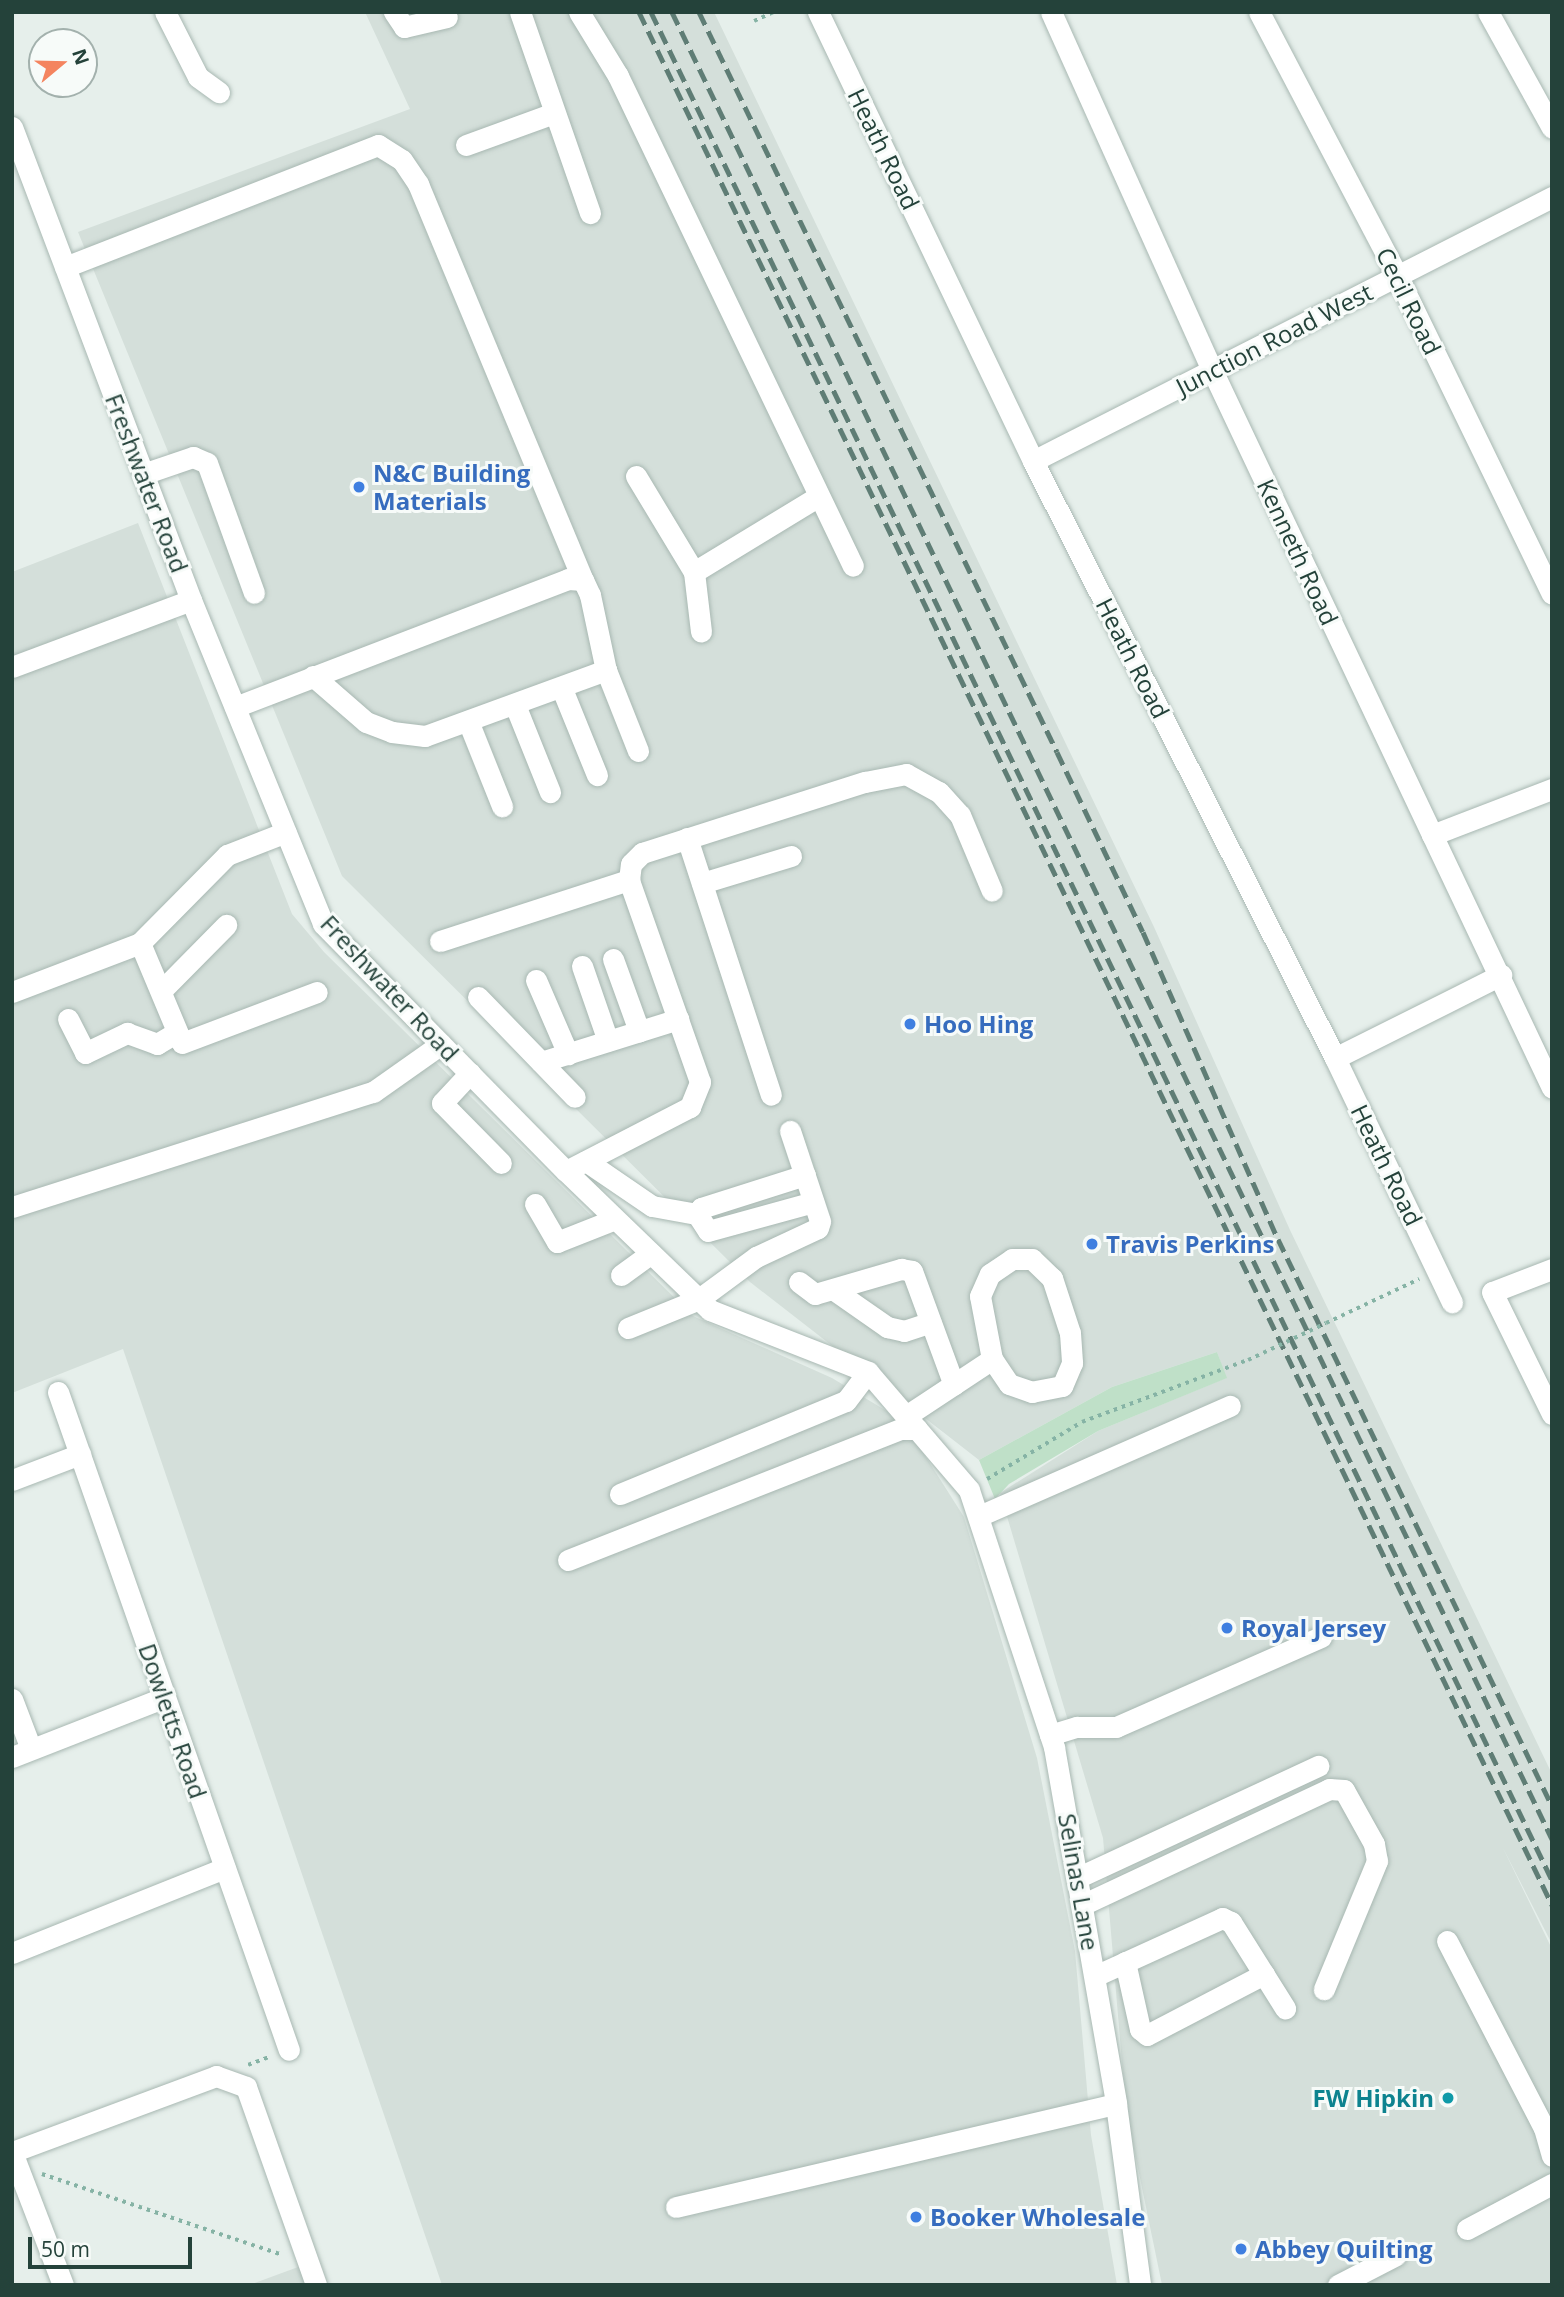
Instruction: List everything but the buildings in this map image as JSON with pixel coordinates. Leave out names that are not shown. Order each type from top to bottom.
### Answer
[{"type":"street","points":[[166,12],[198,77],[219,92]]},
{"type":"street","points":[[394,12],[404,27],[447,17]]},
{"type":"street","points":[[520,12],[590,212]]},
{"type":"street","points":[[579,12],[618,76],[853,566]]},
{"type":"street","name":"Heath Road","points":[[818,12],[1033,461],[1335,1058],[1452,1302]]},
{"type":"street","name":"Kenneth Road","points":[[1051,12],[1212,370],[1501,975],[1552,1088]]},
{"type":"street","name":"Cecil Road","points":[[1259,12],[1398,277],[1552,594]]},
{"type":"street","points":[[1488,12],[1552,128]]},
{"type":"street","points":[[466,145],[554,113]]},
{"type":"street","name":"Freshwater Road","points":[[13,131],[191,600],[323,924],[566,1171],[710,1310],[868,1372],[969,1490]]},
{"type":"street","points":[[65,267],[378,145],[402,160],[418,184],[583,580],[606,670],[639,751]]},
{"type":"street","name":"Junction Road West","points":[[1033,461],[1552,197]]},
{"type":"street","points":[[143,474],[193,457],[207,463],[254,593]]},
{"type":"street","points":[[636,475],[694,572],[701,632]]},
{"type":"street","points":[[694,572],[819,495]]},
{"type":"street","points":[[235,707],[568,579],[583,580]]},
{"type":"street","points":[[12,667],[191,600]]},
{"type":"street","points":[[313,676],[366,722],[392,732],[425,736],[562,689],[606,670]]},
{"type":"street","points":[[562,689],[597,775]]},
{"type":"street","points":[[515,705],[550,792]]},
{"type":"street","points":[[468,721],[502,806]]},
{"type":"street","points":[[566,1171],[690,1107],[700,1082],[629,880],[631,864],[642,852],[906,774],[940,792],[960,815],[992,891]]},
{"type":"street","points":[[1432,835],[1552,789]]},
{"type":"street","points":[[12,992],[140,943],[227,855],[286,832]]},
{"type":"street","points":[[687,838],[771,1095]]},
{"type":"street","points":[[702,883],[791,856]]},
{"type":"street","points":[[440,941],[629,880]]},
{"type":"street","points":[[161,991],[226,925]]},
{"type":"street","points":[[140,943],[182,1043],[317,992]]},
{"type":"street","points":[[613,959],[639,1031]]},
{"type":"street","points":[[582,966],[608,1041]]},
{"type":"street","points":[[1335,1058],[1501,975]]},
{"type":"street","points":[[536,980],[568,1054]]},
{"type":"street","points":[[478,997],[575,1097]]},
{"type":"street","points":[[68,1019],[85,1053],[127,1033],[156,1044],[177,1032]]},
{"type":"street","points":[[541,1062],[677,1019]]},
{"type":"street","points":[[12,1207],[373,1092],[441,1044]]},
{"type":"street","points":[[470,1073],[442,1103],[501,1164]]},
{"type":"street","points":[[628,1328],[699,1299],[756,1257],[818,1228],[820,1221],[790,1131]]},
{"type":"street","points":[[586,1161],[652,1206],[697,1214],[708,1231],[813,1202]]},
{"type":"street","points":[[697,1214],[701,1208],[804,1175]]},
{"type":"street","points":[[536,1204],[557,1242],[615,1219]]},
{"type":"street","points":[[621,1275],[651,1253]]},
{"type":"street","points":[[1012,1259],[1032,1259],[1052,1278],[1070,1333],[1072,1363],[1062,1386],[1031,1392],[1009,1384],[992,1359],[980,1296],[990,1274],[1012,1259]]},
{"type":"street","points":[[799,1282],[815,1294],[908,1269],[954,1385]]},
{"type":"street","points":[[1552,1269],[1492,1292],[1552,1414]]},
{"type":"street","points":[[834,1290],[887,1327],[904,1331],[931,1322]]},
{"type":"street","points":[[568,1560],[901,1429],[954,1385],[992,1359]]},
{"type":"street","points":[[620,1494],[846,1401],[868,1372]]},
{"type":"street","name":"Dowletts Road","points":[[58,1392],[289,2050]]},
{"type":"street","points":[[979,1516],[1230,1406]]},
{"type":"street","points":[[12,1480],[80,1454]]},
{"type":"street","name":"Selinas Lane","points":[[969,1490],[1050,1735],[1084,1904],[1116,2104],[1140,2285]]},
{"type":"street","points":[[1050,1735],[1090,1725],[1116,1727],[1321,1637]]},
{"type":"street","points":[[12,1699],[22,1753],[165,1697]]},
{"type":"street","points":[[1079,1877],[1318,1766]]},
{"type":"street","points":[[1084,1904],[1329,1789],[1344,1790],[1374,1844],[1377,1861],[1324,1989]]},
{"type":"street","points":[[12,1953],[225,1868]]},
{"type":"street","points":[[1095,1976],[1223,1918],[1231,1922],[1285,2008]]},
{"type":"street","points":[[1447,1941],[1544,2128],[1552,2156]]},
{"type":"street","points":[[1125,1962],[1140,2029],[1147,2035],[1264,1974]]},
{"type":"street","points":[[63,2285],[15,2159],[216,2076],[247,2087],[316,2285]]},
{"type":"street","points":[[676,2207],[1116,2104]]},
{"type":"street","points":[[1467,2229],[1552,2183]]},
{"type":"street","points":[[1338,2285],[1396,2255]]},
{"type":"path","points":[[754,21],[773,12]]},
{"type":"path","points":[[969,1490],[1082,1422],[1224,1371],[1438,1270]]},
{"type":"path","points":[[216,2076],[289,2050]]},
{"type":"path","points":[[15,2159],[309,2263]]},
{"type":"shaded area","points":[[365,12],[714,12],[1154,927],[1290,1230],[1552,1774],[1552,1944],[1503,1848],[1552,1949],[1552,2285],[1162,2285],[1126,2110],[1103,1838],[1000,1493],[1098,1431],[1226,1378],[1217,1352],[1112,1387],[979,1460],[750,1282],[342,876],[78,232],[410,109]]},
{"type":"shaded area","points":[[138,523],[292,914],[324,952],[693,1316],[832,1378],[903,1421],[964,1517],[1037,1758],[1075,1951],[1091,2135],[1117,2285],[442,2285],[123,1349],[12,1393],[12,572]]},
{"type":"shaded area","points":[[309,2263],[316,2285],[249,2285]]},
{"type":"green space","points":[[1217,1352],[1227,1378],[1098,1431],[1009,1484],[995,1499],[979,1460],[1112,1387]]},
{"type":"railway","points":[[639,12],[1552,1905]]},
{"type":"railway","points":[[651,12],[1552,1880]]},
{"type":"railway","points":[[672,12],[1552,1839]]},
{"type":"railway","points":[[699,12],[1143,932],[1278,1239],[1552,1806]]},
{"type":"place","name":"N&C Building Materials","points":[[359,487]]},
{"type":"place","name":"Hoo Hing","points":[[910,1024]]},
{"type":"place","name":"Travis Perkins","points":[[1092,1244]]},
{"type":"place","name":"Royal Jersey","points":[[1227,1628]]},
{"type":"place","name":"FW Hipkin","points":[[1448,2098]]},
{"type":"place","name":"Booker Wholesale","points":[[916,2217]]},
{"type":"place","name":"Abbey Quilting","points":[[1241,2249]]}]
